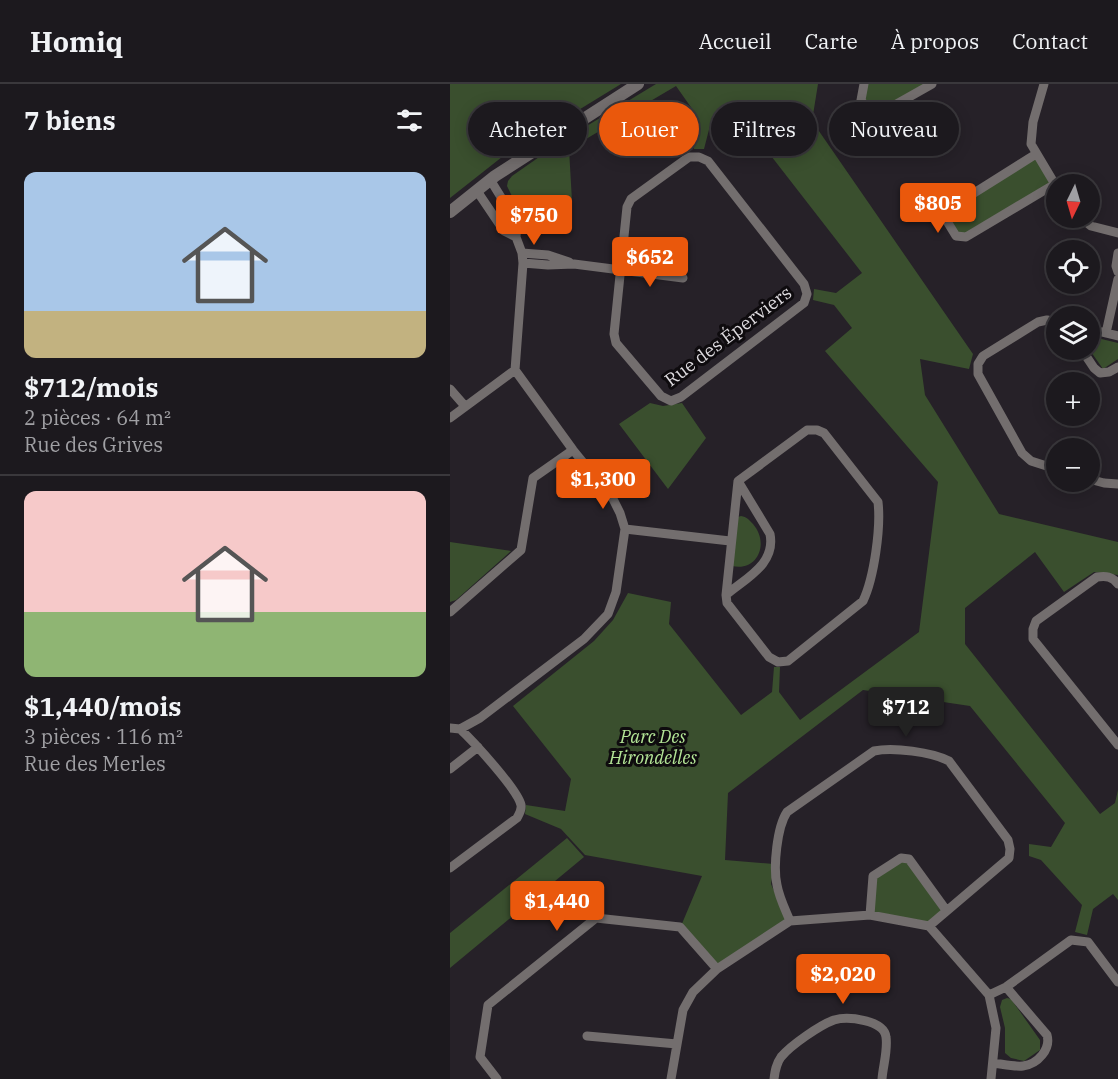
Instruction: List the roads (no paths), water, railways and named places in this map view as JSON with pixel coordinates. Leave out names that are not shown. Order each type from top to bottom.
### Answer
[{"type":"street","points":[[450,212],[495,176],[638,84]]},
{"type":"street","points":[[864,84],[861,100],[868,111],[879,114],[932,84]]},
{"type":"street","points":[[1044,84],[1031,135],[1031,144],[1048,174]]},
{"type":"street","points":[[1036,154],[947,210],[945,219],[956,236],[966,237],[1046,190]]},
{"type":"street","name":"Rue des Éperviers","points":[[699,157],[708,161],[804,284],[807,294],[804,303],[681,397],[671,400],[661,396],[616,343],[614,334],[620,270],[627,207],[631,199],[688,158],[699,157]]},
{"type":"street","points":[[450,868],[517,818],[521,809],[518,797],[478,747],[455,729],[480,718],[584,639],[608,614],[616,592],[625,529],[613,499],[573,450],[515,370],[523,258],[516,237],[517,223],[490,181]]},
{"type":"street","points":[[477,191],[504,231],[516,237]]},
{"type":"street","points":[[1099,228],[1118,233]]},
{"type":"street","points":[[1118,253],[1118,272]]},
{"type":"street","points":[[523,258],[548,265],[574,264],[683,278]]},
{"type":"street","points":[[1106,333],[1118,279]]},
{"type":"street","points":[[1046,320],[1038,322],[982,356],[978,364],[978,374],[1022,453],[1031,461],[1046,466]]},
{"type":"street","points":[[1100,332],[1118,336]]},
{"type":"street","points":[[1089,360],[1100,373],[1109,372],[1118,367]]},
{"type":"street","points":[[450,417],[515,370]]},
{"type":"street","points":[[450,389],[465,405]]},
{"type":"street","points":[[807,430],[824,433],[878,502],[880,516],[869,588],[863,601],[788,661],[778,662],[769,657],[728,603],[726,595],[730,541],[738,481],[807,430]]},
{"type":"street","points":[[450,612],[521,550],[533,478],[573,450]]},
{"type":"street","points":[[726,595],[767,561],[772,544],[770,534],[738,481]]},
{"type":"street","points":[[1100,482],[1118,484]]},
{"type":"street","points":[[625,529],[730,541]]},
{"type":"street","points":[[1118,584],[1114,579],[1106,576],[1097,577],[1036,621],[1033,639],[1118,745]]},
{"type":"street","points":[[450,769],[478,747]]},
{"type":"street","points":[[790,921],[777,887],[781,822],[787,812],[806,798],[874,752],[884,749],[938,756],[949,762],[1008,840],[1009,858],[929,927]]},
{"type":"street","points":[[870,915],[873,876],[901,858],[909,859],[946,910]]},
{"type":"street","points":[[671,1079],[683,1010],[693,992],[717,969],[790,921],[870,915],[929,927],[989,995],[996,1028],[991,1079]]},
{"type":"street","points":[[497,1079],[480,1058],[488,1005],[596,918],[680,927],[717,969]]},
{"type":"street","points":[[989,995],[1006,987],[1071,940],[1088,942],[1118,982]]},
{"type":"street","points":[[993,1063],[1024,1066],[1047,1051],[1049,1043],[1047,1035],[1006,987]]},
{"type":"street","points":[[774,1079],[780,1059],[787,1052],[822,1026],[841,1019],[874,1023],[881,1027],[887,1036],[882,1079]]},
{"type":"street","points":[[587,1036],[677,1044]]},
{"type":"park label","name":"Parc Des Hirondelles","points":[[653,746]]}]
